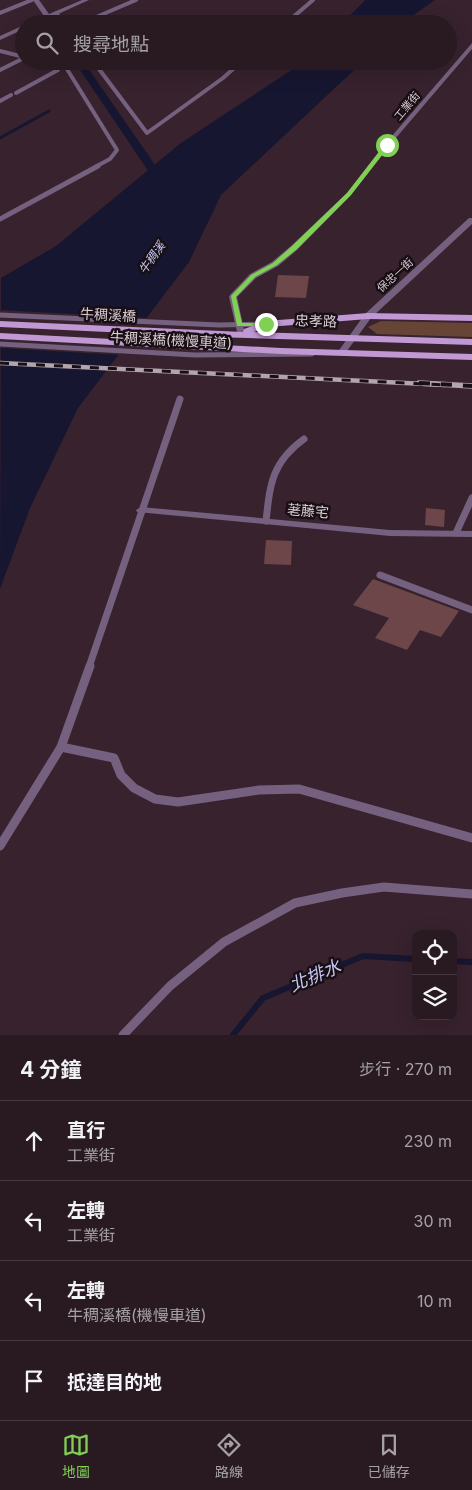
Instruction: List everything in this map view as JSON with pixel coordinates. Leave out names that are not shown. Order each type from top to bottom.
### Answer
[{"type":"main road","name":"忠孝路","points":[[240,329],[266,324],[368,316],[472,318]]},
{"type":"main road","name":"牛稠溪橋","points":[[0,324],[240,329]]},
{"type":"main road","name":"忠孝路","points":[[240,329],[351,337],[472,342]]},
{"type":"main road","name":"牛稠溪橋","points":[[0,336],[211,351]]},
{"type":"main road","points":[[211,351],[472,357]]},
{"type":"street","points":[[36,0],[46,15]]},
{"type":"street","points":[[50,15],[86,0]]},
{"type":"street","points":[[0,38],[15,31]]},
{"type":"street","name":"工業街","points":[[457,63],[472,45]]},
{"type":"street","name":"工業街","points":[[240,329],[233,297],[253,276],[275,264],[294,248],[349,194],[387,145],[451,70]]},
{"type":"street","name":"保忠一街","points":[[341,353],[368,316],[472,220]]},
{"type":"street","name":"荖藤宅","points":[[141,510],[390,533],[472,534]]},
{"type":"lane","points":[[0,13],[32,0]]},
{"type":"lane","points":[[101,15],[136,0]]},
{"type":"lane","points":[[296,15],[313,0]]},
{"type":"lane","points":[[0,51],[15,55]]},
{"type":"lane","points":[[0,70],[15,62]]},
{"type":"lane","points":[[0,101],[58,70]]},
{"type":"lane","points":[[0,219],[92,170],[110,159],[117,150],[68,70]]},
{"type":"lane","points":[[100,70],[147,133],[230,70]]},
{"type":"lane","name":"牛稠溪橋(機慢車道)","points":[[0,315],[217,330]]},
{"type":"lane","name":"牛稠溪橋(機慢車道)","points":[[0,344],[211,351]]},
{"type":"lane","points":[[0,846],[61,747],[116,594],[141,510],[180,399]]},
{"type":"lane","points":[[266,521],[273,471],[290,448],[304,439]]},
{"type":"lane","points":[[456,533],[472,498]]},
{"type":"lane","points":[[380,574],[472,610]]},
{"type":"lane","points":[[61,747],[114,758],[121,775],[134,788],[155,799],[178,802],[259,790],[299,789],[472,838]]},
{"type":"lane","points":[[123,1035],[170,986],[224,942],[295,903],[342,893],[384,887],[472,894]]},
{"type":"shaded area","points":[[381,321],[472,323],[472,337],[377,334],[368,327]]},
{"type":"water","points":[[365,0],[435,0],[414,15],[351,15]]},
{"type":"water","name":"牛稠溪","points":[[291,70],[354,70],[221,195],[189,262],[78,408],[30,508],[0,589],[1,278],[56,246],[181,143]]},
{"type":"pier","points":[[0,310],[149,318],[121,355],[0,348]]},
{"type":"building","points":[[278,275],[309,276],[306,298],[275,297]]},
{"type":"building","points":[[426,508],[445,510],[444,527],[425,525]]},
{"type":"building","points":[[266,540],[292,541],[291,565],[264,564]]},
{"type":"building","points":[[373,579],[459,611],[441,637],[420,630],[407,650],[375,638],[389,618],[353,605]]},
{"type":"waterway","points":[[84,70],[163,185]]},
{"type":"waterway","points":[[0,138],[49,111]]},
{"type":"waterway","name":"北排水","points":[[233,1035],[263,998],[363,956],[412,959]]},
{"type":"waterway","name":"北排水","points":[[457,961],[472,962]]},
{"type":"railway","points":[[0,363],[445,385]]},
{"type":"railway","points":[[419,383],[472,386]]},
{"type":"route","points":[[266,324],[239,325],[233,297],[253,276],[275,264],[294,248],[349,194],[387,145]]}]
